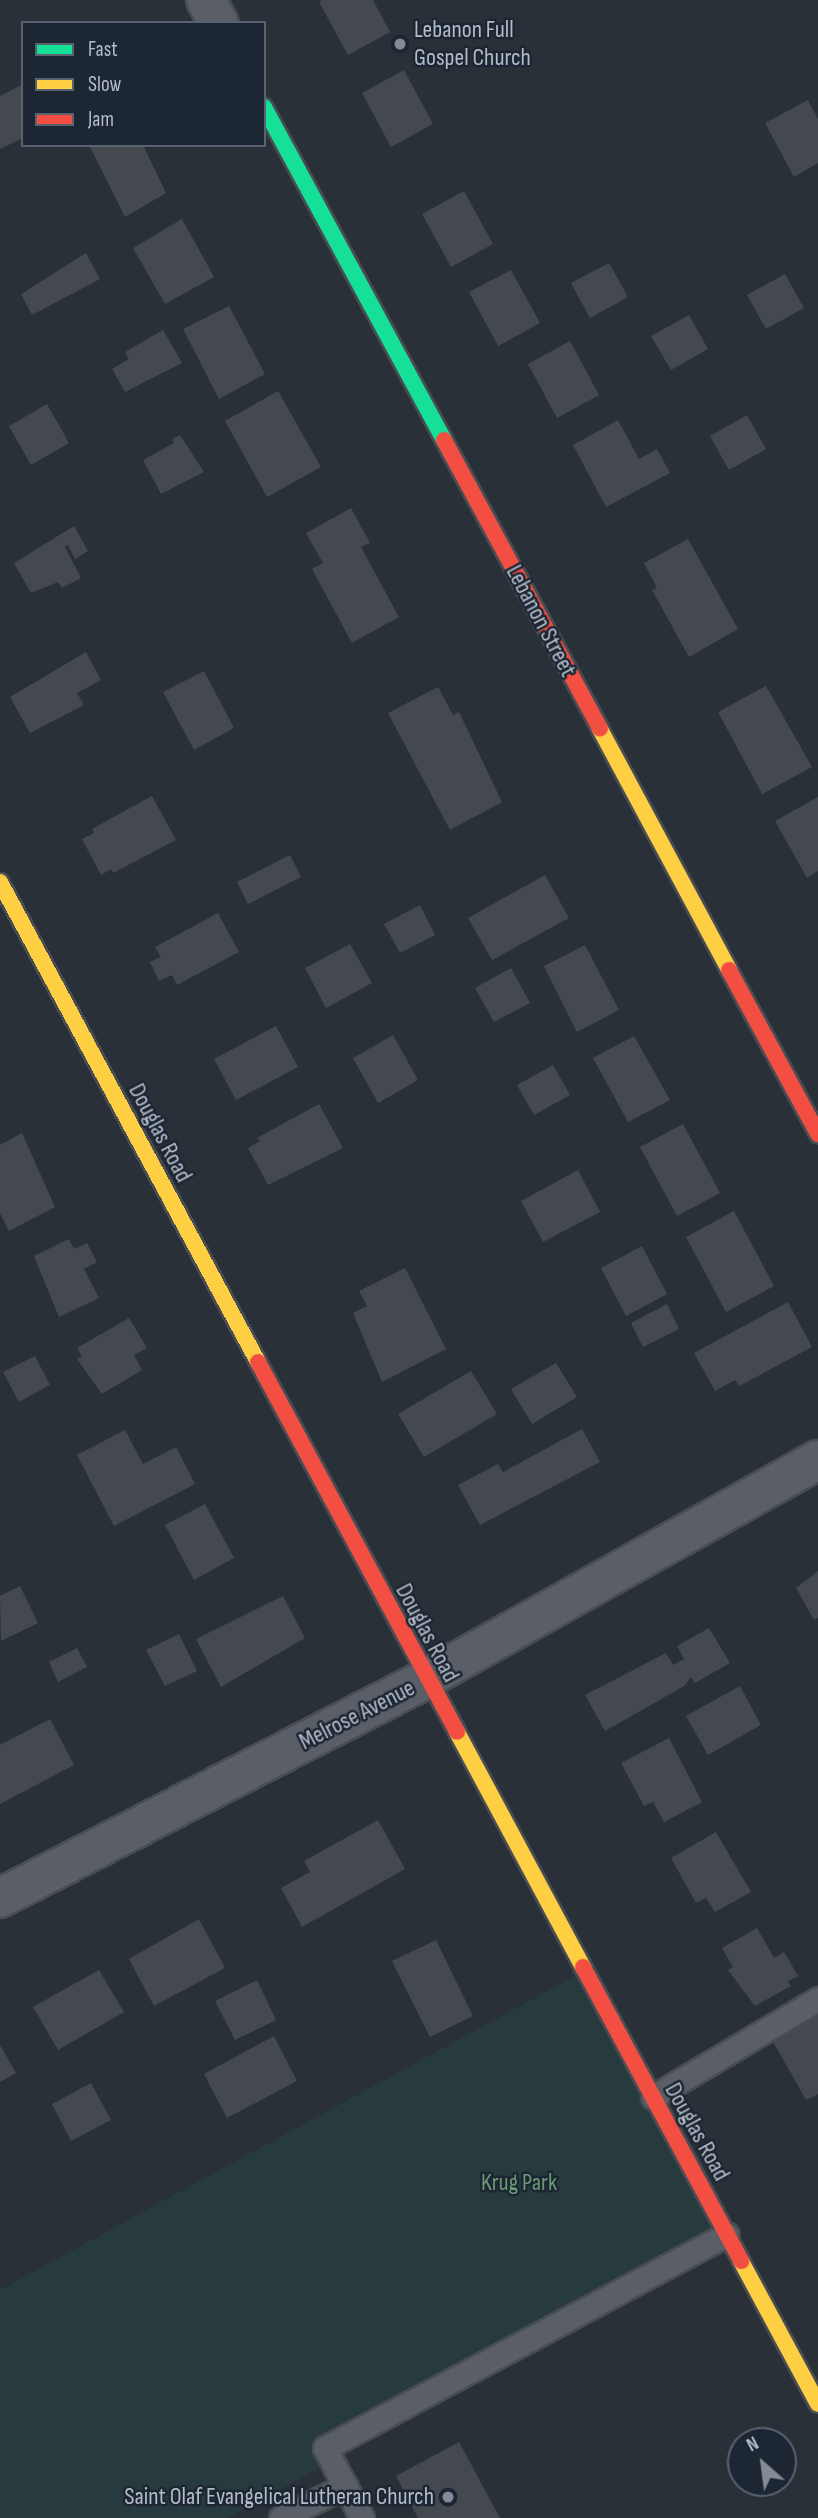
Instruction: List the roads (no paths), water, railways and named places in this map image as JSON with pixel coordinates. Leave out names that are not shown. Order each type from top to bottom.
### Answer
[{"type":"street","points":[[206,0],[218,21]]},
{"type":"street","name":"Lebanon Street","points":[[266,111],[818,1134]]},
{"type":"street","name":"Douglas Road","points":[[0,882],[818,2404]]},
{"type":"street","name":"Melrose Avenue","points":[[0,1898],[426,1679],[818,1460]]},
{"type":"lane","points":[[653,2097],[818,1999]]},
{"type":"lane","points":[[362,2518],[325,2448],[727,2235]]},
{"type":"lane","points":[[281,2518],[345,2486]]},
{"type":"place","name":"Lebanon Full Gospel Church","points":[[400,44]]},
{"type":"place","name":"Saint Olaf Evangelical Lutheran Church","points":[[448,2497]]},
{"type":"park label","name":"Krug Park","points":[[519,2183]]}]
